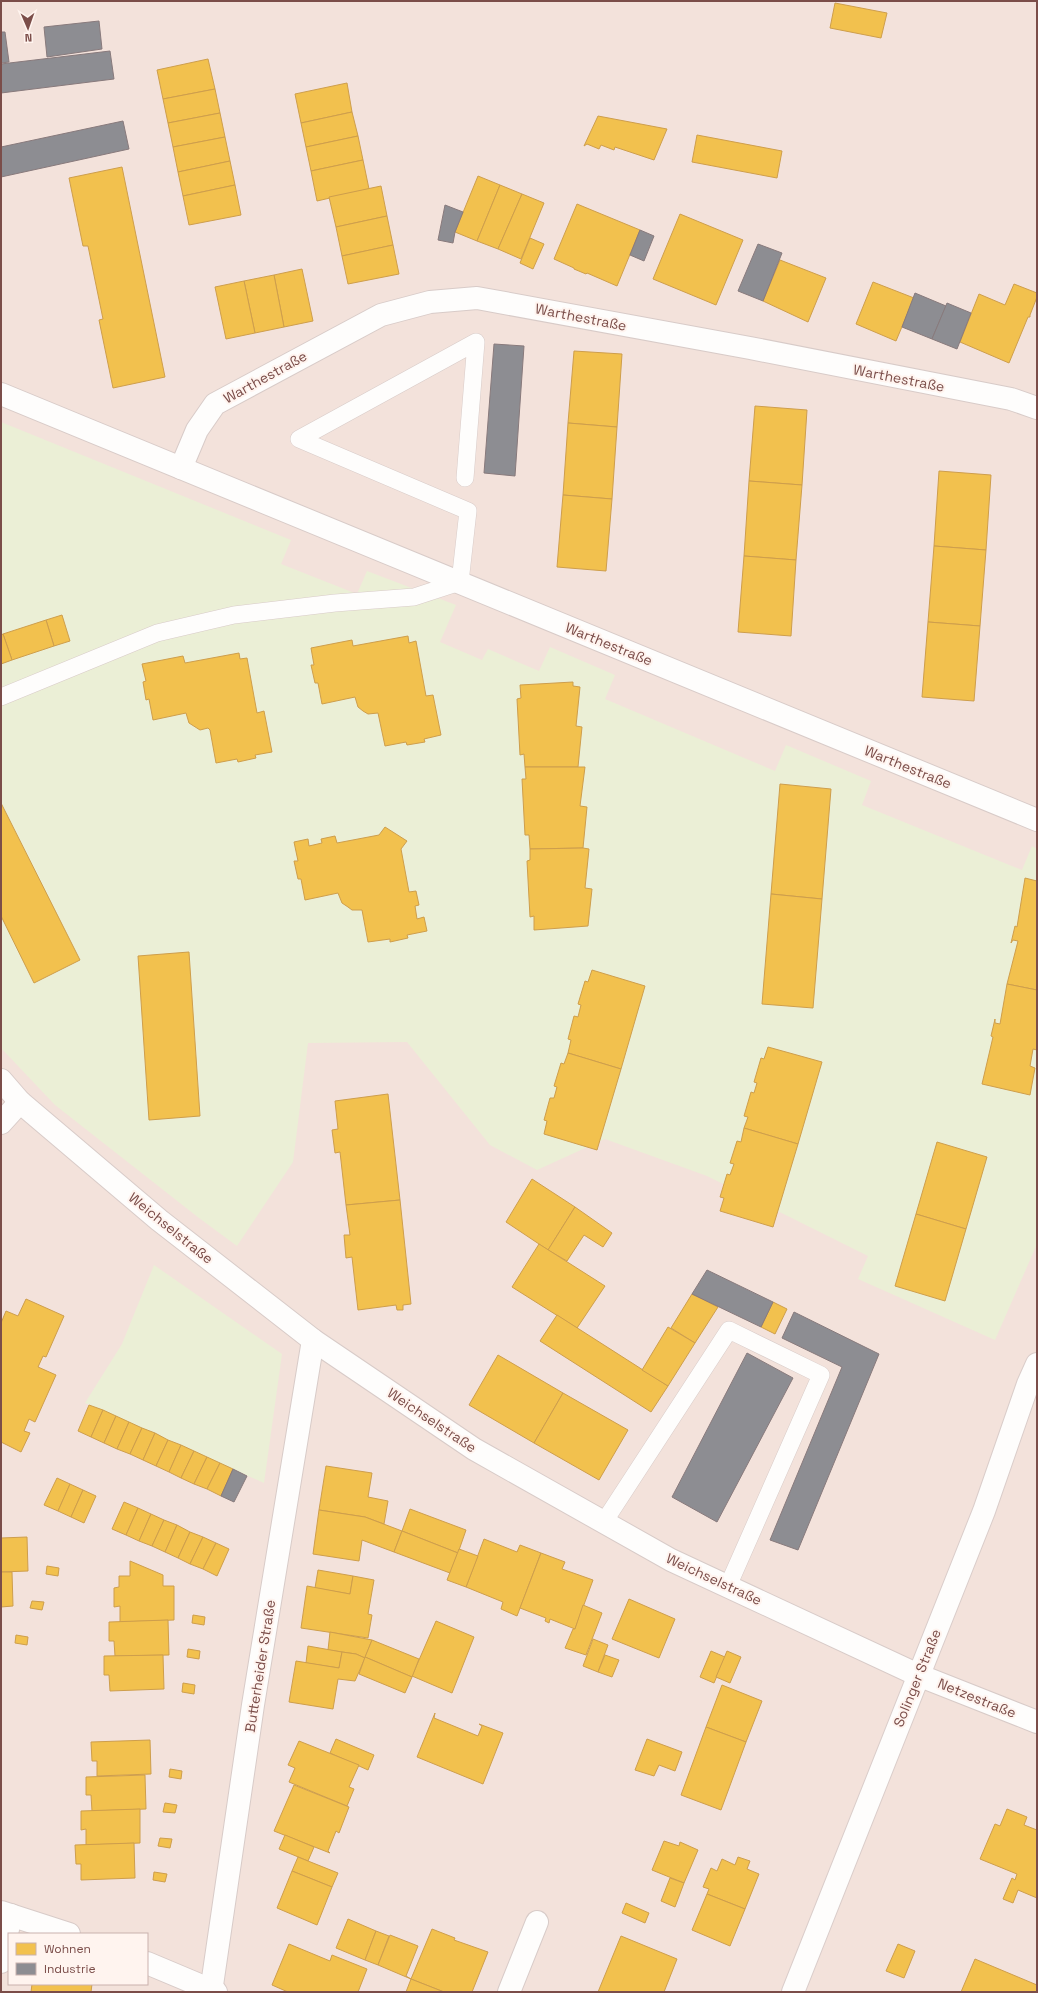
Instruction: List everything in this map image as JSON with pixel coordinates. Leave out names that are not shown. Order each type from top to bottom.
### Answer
[{"type":"street","name":"Warthestraße","points":[[180,468],[197,430],[216,404],[381,315],[430,302],[477,298],[750,348],[1010,399],[1037,408]]},
{"type":"street","name":"Warthestraße","points":[[1,394],[1037,820]]},
{"type":"street","name":"Weichselstraße","points":[[1,1080],[20,1102],[159,1220],[313,1340],[474,1449],[671,1560],[918,1675]]},
{"type":"street","points":[[1,1123],[20,1102]]},
{"type":"street","name":"Butterheider Straße","points":[[213,1991],[253,1705],[290,1471],[313,1340]]},
{"type":"street","name":"Solinger Straße","points":[[793,1992],[984,1511],[1028,1384],[1037,1364]]},
{"type":"street","name":"Netzestraße","points":[[918,1675],[1037,1722]]},
{"type":"street","points":[[1,1962],[6,1914],[66,1933]]},
{"type":"street","points":[[509,1992],[537,1922]]},
{"type":"street","points":[[148,1963],[213,1991]]},
{"type":"lane","points":[[1,697],[157,633],[234,615],[335,603],[414,597],[460,582],[468,511],[300,439],[476,342],[465,478]]},
{"type":"lane","points":[[604,1522],[729,1330],[821,1375],[728,1586]]},
{"type":"shaded area","points":[[1,1],[1037,1],[1037,1992],[1,1992]]},
{"type":"green space","points":[[1,422],[291,540],[281,564],[357,594],[367,571],[456,605],[440,642],[482,660],[488,649],[539,671],[550,647],[615,675],[605,699],[775,771],[786,745],[871,781],[862,805],[1022,870],[1032,846],[1037,849],[1037,1244],[995,1340],[858,1279],[868,1256],[707,1176],[605,1139],[537,1170],[490,1145],[407,1042],[308,1043],[293,1162],[237,1246],[55,1105],[1,1048]]},
{"type":"green space","points":[[154,1265],[282,1354],[264,1483],[85,1403],[122,1344]]},
{"type":"building: Wohnen","points":[[835,3],[887,13],[881,38],[830,28]]},
{"type":"building: Wohnen","points":[[208,59],[215,89],[163,99],[157,70]]},
{"type":"building: Wohnen","points":[[347,83],[352,112],[301,123],[295,94]]},
{"type":"building: Wohnen","points":[[215,89],[220,113],[168,123],[163,99]]},
{"type":"building: Wohnen","points":[[352,112],[358,136],[306,147],[301,123]]},
{"type":"building: Wohnen","points":[[220,113],[225,137],[173,147],[168,123]]},
{"type":"building: Wohnen","points":[[598,116],[667,129],[654,160],[615,147],[614,150],[601,145],[599,149],[587,144],[584,146]]},
{"type":"building: Wohnen","points":[[697,135],[782,151],[777,178],[692,162]]},
{"type":"building: Wohnen","points":[[358,136],[363,160],[311,171],[306,147]]},
{"type":"building: Wohnen","points":[[225,137],[230,161],[178,172],[173,147]]},
{"type":"building: Wohnen","points":[[363,160],[369,189],[317,201],[311,171]]},
{"type":"building: Wohnen","points":[[230,161],[235,185],[183,196],[178,172]]},
{"type":"building: Wohnen","points":[[122,167],[165,377],[113,388],[99,320],[103,319],[88,246],[83,246],[69,178]]},
{"type":"building: Wohnen","points":[[478,176],[500,185],[477,241],[455,232]]},
{"type":"building: Wohnen","points":[[235,185],[241,215],[189,225],[183,196]]},
{"type":"building: Wohnen","points":[[500,185],[522,194],[498,249],[477,241]]},
{"type":"building: Wohnen","points":[[381,186],[387,216],[336,227],[329,197]]},
{"type":"building: Wohnen","points":[[522,194],[544,203],[521,259],[498,249]]},
{"type":"building: Wohnen","points":[[577,204],[640,230],[617,286],[574,269],[554,259]]},
{"type":"building: Wohnen","points":[[680,214],[743,240],[716,305],[653,279]]},
{"type":"building: Wohnen","points":[[387,216],[393,245],[342,256],[336,227]]},
{"type":"building: Wohnen","points":[[530,238],[544,244],[533,269],[520,263]]},
{"type":"building: Wohnen","points":[[393,245],[399,274],[348,284],[342,256]]},
{"type":"building: Wohnen","points":[[780,260],[826,278],[808,322],[763,301]]},
{"type":"building: Wohnen","points":[[302,269],[313,321],[284,327],[274,275]]},
{"type":"building: Wohnen","points":[[274,275],[284,327],[255,333],[244,281]]},
{"type":"building: Wohnen","points":[[244,281],[255,333],[226,339],[215,287]]},
{"type":"building: Wohnen","points":[[873,282],[914,298],[896,341],[856,324]]},
{"type":"building: Wohnen","points":[[1014,284],[1037,293],[1037,297],[1030,317],[1028,317],[1009,363],[960,342],[979,294],[1005,305]]},
{"type":"building: Wohnen","points":[[574,351],[622,354],[617,427],[568,423]]},
{"type":"building: Wohnen","points":[[755,406],[807,410],[802,485],[749,481]]},
{"type":"building: Wohnen","points":[[568,423],[617,427],[612,499],[563,495]]},
{"type":"building: Wohnen","points":[[939,471],[991,475],[986,550],[934,546]]},
{"type":"building: Wohnen","points":[[749,481],[802,485],[796,560],[744,556]]},
{"type":"building: Wohnen","points":[[563,495],[612,499],[606,571],[557,567]]},
{"type":"building: Wohnen","points":[[934,546],[986,550],[980,626],[928,622]]},
{"type":"building: Wohnen","points":[[744,556],[796,560],[791,636],[738,632]]},
{"type":"building: Wohnen","points":[[62,615],[70,641],[54,646],[46,620]]},
{"type":"building: Wohnen","points":[[46,620],[54,646],[12,660],[3,634]]},
{"type":"building: Wohnen","points":[[928,622],[980,626],[974,701],[922,697]]},
{"type":"building: Wohnen","points":[[3,634],[12,660],[1,664],[1,635]]},
{"type":"building: Wohnen","points":[[408,636],[409,643],[416,641],[426,696],[433,695],[441,735],[424,739],[425,742],[407,745],[406,742],[385,746],[378,713],[368,714],[363,711],[358,707],[355,697],[322,704],[318,683],[315,683],[311,665],[314,665],[311,648],[352,640],[353,646]]},
{"type":"building: Wohnen","points":[[239,653],[240,659],[247,658],[257,713],[264,711],[272,752],[255,755],[256,758],[238,762],[237,759],[216,763],[210,730],[208,728],[200,730],[189,723],[186,713],[153,720],[149,699],[146,700],[143,682],[146,681],[142,664],[183,656],[185,663]]},
{"type":"building: Wohnen","points":[[573,682],[573,686],[580,687],[576,726],[582,727],[578,767],[525,767],[524,754],[520,755],[517,699],[521,698],[520,685]]},
{"type":"building: Wohnen","points":[[525,767],[585,767],[580,806],[587,807],[583,848],[530,849],[529,835],[525,835],[522,779],[526,779]]},
{"type":"building: Wohnen","points":[[780,784],[831,789],[822,899],[771,894]]},
{"type":"building: Wohnen","points":[[1,803],[80,960],[34,983],[1,916]]},
{"type":"building: Wohnen","points":[[385,827],[407,841],[401,849],[409,892],[416,891],[419,905],[415,906],[417,919],[424,917],[427,931],[407,935],[408,938],[390,942],[390,939],[368,942],[362,910],[352,910],[342,903],[338,893],[305,900],[301,879],[298,879],[294,861],[298,861],[294,842],[308,839],[309,846],[322,843],[321,839],[335,836],[337,843],[379,835]]},
{"type":"building: Wohnen","points":[[530,849],[589,849],[585,888],[592,889],[588,926],[534,930],[534,916],[530,917],[527,861],[530,860]]},
{"type":"building: Wohnen","points":[[1025,878],[1037,881],[1037,990],[1007,984],[1018,941],[1013,940],[1011,943],[1015,926],[1017,927]]},
{"type":"building: Wohnen","points":[[771,894],[822,899],[813,1008],[762,1004]]},
{"type":"building: Wohnen","points":[[189,952],[200,1116],[149,1120],[138,956]]},
{"type":"building: Wohnen","points":[[592,970],[645,986],[621,1069],[568,1053],[571,1040],[568,1039],[574,1016],[578,1017],[581,1005],[578,1004],[585,981],[588,982]]},
{"type":"building: Wohnen","points":[[1007,984],[1037,990],[1037,1050],[1033,1049],[1030,1066],[1035,1068],[1030,1095],[982,1084],[993,1037],[991,1036],[995,1019],[995,1023],[1000,1024]]},
{"type":"building: Wohnen","points":[[768,1047],[822,1062],[798,1144],[744,1128],[748,1117],[744,1116],[751,1092],[754,1093],[757,1083],[754,1082],[761,1058],[764,1059]]},
{"type":"building: Wohnen","points":[[568,1053],[621,1069],[597,1150],[544,1134],[547,1121],[544,1120],[550,1098],[554,1098],[557,1087],[554,1086],[561,1063],[564,1064]]},
{"type":"building: Wohnen","points":[[388,1094],[400,1200],[346,1205],[340,1152],[335,1153],[332,1130],[338,1129],[335,1101]]},
{"type":"building: Wohnen","points":[[744,1128],[798,1144],[773,1227],[720,1211],[724,1198],[720,1197],[727,1174],[730,1175],[734,1164],[730,1163],[737,1141],[741,1142]]},
{"type":"building: Wohnen","points":[[937,1142],[987,1157],[966,1229],[916,1214]]},
{"type":"building: Wohnen","points":[[532,1179],[575,1207],[548,1250],[506,1222]]},
{"type":"building: Wohnen","points":[[400,1200],[411,1304],[403,1305],[403,1310],[397,1310],[396,1305],[358,1310],[352,1257],[346,1258],[344,1235],[350,1235],[346,1205]]},
{"type":"building: Wohnen","points":[[575,1207],[612,1233],[603,1247],[584,1235],[567,1261],[548,1250]]},
{"type":"building: Wohnen","points":[[916,1214],[966,1229],[945,1301],[895,1286]]},
{"type":"building: Wohnen","points":[[539,1244],[605,1286],[577,1328],[512,1287]]},
{"type":"building: Wohnen","points":[[692,1294],[718,1307],[695,1343],[671,1328]]},
{"type":"building: Wohnen","points":[[26,1299],[64,1316],[46,1357],[43,1356],[38,1367],[56,1375],[35,1422],[29,1419],[24,1431],[30,1433],[21,1452],[1,1442],[1,1323],[6,1311],[18,1316]]},
{"type":"building: Wohnen","points":[[773,1302],[787,1309],[775,1334],[761,1327]]},
{"type":"building: Wohnen","points":[[557,1315],[668,1386],[651,1412],[540,1341]]},
{"type":"building: Wohnen","points":[[668,1327],[695,1343],[668,1386],[642,1370]]},
{"type":"building: Wohnen","points":[[498,1355],[563,1393],[534,1443],[469,1405]]},
{"type":"building: Wohnen","points":[[563,1393],[628,1430],[599,1480],[534,1443]]},
{"type":"building: Wohnen","points":[[89,1405],[103,1410],[91,1437],[78,1431]]},
{"type":"building: Wohnen","points":[[103,1410],[116,1416],[104,1443],[91,1437]]},
{"type":"building: Wohnen","points":[[116,1416],[129,1422],[117,1449],[104,1443]]},
{"type":"building: Wohnen","points":[[129,1422],[142,1428],[130,1454],[117,1449]]},
{"type":"building: Wohnen","points":[[142,1428],[155,1433],[143,1460],[130,1454]]},
{"type":"building: Wohnen","points":[[155,1433],[168,1440],[156,1466],[143,1460]]},
{"type":"building: Wohnen","points":[[168,1440],[181,1445],[169,1472],[156,1466]]},
{"type":"building: Wohnen","points":[[181,1445],[194,1451],[181,1478],[169,1472]]},
{"type":"building: Wohnen","points":[[194,1451],[207,1457],[194,1484],[181,1478]]},
{"type":"building: Wohnen","points":[[207,1457],[220,1463],[207,1489],[194,1484]]},
{"type":"building: Wohnen","points":[[220,1463],[233,1469],[221,1496],[207,1489]]},
{"type":"building: Wohnen","points":[[326,1466],[372,1473],[368,1497],[388,1501],[384,1524],[365,1517],[319,1510]]},
{"type":"building: Wohnen","points":[[57,1478],[70,1484],[58,1511],[44,1505]]},
{"type":"building: Wohnen","points":[[70,1484],[83,1490],[71,1517],[58,1511]]},
{"type":"building: Wohnen","points":[[83,1490],[96,1496],[84,1523],[71,1517]]},
{"type":"building: Wohnen","points":[[124,1502],[138,1508],[126,1535],[112,1529]]},
{"type":"building: Wohnen","points":[[138,1508],[151,1514],[139,1541],[126,1535]]},
{"type":"building: Wohnen","points":[[410,1509],[466,1530],[458,1553],[402,1531]]},
{"type":"building: Wohnen","points":[[319,1510],[365,1517],[402,1531],[394,1552],[362,1540],[359,1561],[313,1554]]},
{"type":"building: Wohnen","points":[[151,1514],[164,1520],[152,1546],[139,1541]]},
{"type":"building: Wohnen","points":[[164,1520],[177,1525],[165,1552],[152,1546]]},
{"type":"building: Wohnen","points":[[177,1525],[190,1532],[178,1558],[165,1552]]},
{"type":"building: Wohnen","points":[[402,1531],[458,1553],[450,1573],[394,1552]]},
{"type":"building: Wohnen","points":[[190,1532],[203,1537],[190,1564],[178,1558]]},
{"type":"building: Wohnen","points":[[27,1537],[28,1571],[1,1572],[1,1538]]},
{"type":"building: Wohnen","points":[[203,1537],[216,1543],[203,1569],[190,1564]]},
{"type":"building: Wohnen","points":[[484,1539],[517,1552],[520,1545],[541,1553],[517,1616],[501,1609],[503,1602],[466,1587]]},
{"type":"building: Wohnen","points":[[216,1543],[229,1549],[217,1576],[203,1569]]},
{"type":"building: Wohnen","points":[[459,1549],[478,1556],[466,1587],[447,1580]]},
{"type":"building: Wohnen","points":[[541,1553],[565,1562],[562,1569],[593,1580],[575,1629],[550,1619],[549,1623],[545,1621],[546,1618],[520,1608]]},
{"type":"building: Wohnen","points":[[130,1561],[163,1575],[163,1586],[174,1586],[174,1620],[120,1622],[120,1606],[114,1607],[114,1588],[119,1587],[119,1576],[130,1576]]},
{"type":"building: Wohnen","points":[[47,1566],[59,1568],[58,1576],[46,1574]]},
{"type":"building: Wohnen","points":[[318,1570],[353,1576],[350,1594],[315,1588]]},
{"type":"building: Wohnen","points":[[1,1572],[12,1572],[13,1606],[1,1607]]},
{"type":"building: Wohnen","points":[[353,1576],[374,1580],[368,1614],[372,1615],[368,1638],[301,1628],[307,1586],[350,1594]]},
{"type":"building: Wohnen","points":[[629,1599],[675,1619],[659,1658],[612,1639]]},
{"type":"building: Wohnen","points":[[32,1601],[44,1602],[42,1610],[30,1608]]},
{"type":"building: Wohnen","points":[[583,1605],[602,1613],[586,1655],[565,1648],[573,1629],[575,1629]]},
{"type":"building: Wohnen","points":[[193,1615],[205,1617],[204,1625],[192,1623]]},
{"type":"building: Wohnen","points":[[168,1620],[169,1655],[115,1656],[114,1641],[109,1641],[109,1622]]},
{"type":"building: Wohnen","points":[[436,1621],[474,1637],[452,1693],[412,1676]]},
{"type":"building: Wohnen","points":[[330,1632],[372,1640],[365,1658],[356,1654],[328,1650]]},
{"type":"building: Wohnen","points":[[16,1635],[28,1637],[27,1645],[15,1643]]},
{"type":"building: Wohnen","points":[[593,1639],[608,1645],[598,1672],[583,1666]]},
{"type":"building: Wohnen","points":[[372,1640],[419,1659],[412,1677],[365,1657]]},
{"type":"building: Wohnen","points":[[308,1646],[342,1652],[339,1668],[306,1663]]},
{"type":"building: Wohnen","points":[[188,1649],[200,1651],[199,1659],[187,1657]]},
{"type":"building: Wohnen","points":[[711,1651],[725,1657],[714,1683],[700,1677]]},
{"type":"building: Wohnen","points":[[727,1651],[741,1657],[730,1683],[716,1677]]},
{"type":"building: Wohnen","points":[[342,1652],[356,1654],[365,1658],[355,1681],[338,1679],[333,1709],[289,1702],[296,1661],[339,1668]]},
{"type":"building: Wohnen","points":[[163,1655],[164,1689],[110,1691],[109,1675],[104,1675],[104,1656]]},
{"type":"building: Wohnen","points":[[605,1655],[619,1660],[612,1677],[598,1672]]},
{"type":"building: Wohnen","points":[[365,1657],[412,1677],[405,1693],[359,1674]]},
{"type":"building: Wohnen","points":[[183,1683],[195,1685],[194,1694],[182,1692]]},
{"type":"building: Wohnen","points":[[722,1685],[762,1701],[746,1742],[706,1727]]},
{"type":"building: Wohnen","points":[[435,1713],[434,1718],[478,1736],[482,1726],[479,1724],[503,1733],[483,1784],[417,1757]]},
{"type":"building: Wohnen","points":[[706,1727],[746,1742],[721,1810],[681,1795]]},
{"type":"building: Wohnen","points":[[336,1739],[374,1755],[368,1770],[330,1753]]},
{"type":"building: Wohnen","points":[[647,1739],[682,1752],[675,1771],[659,1765],[654,1776],[635,1770]]},
{"type":"building: Wohnen","points":[[150,1740],[151,1774],[97,1776],[97,1761],[92,1761],[91,1742]]},
{"type":"building: Wohnen","points":[[299,1741],[359,1765],[349,1787],[354,1789],[347,1806],[289,1782],[295,1768],[288,1765]]},
{"type":"building: Wohnen","points":[[170,1769],[182,1771],[181,1779],[169,1777]]},
{"type":"building: Wohnen","points":[[145,1775],[146,1809],[92,1811],[91,1795],[86,1795],[86,1777]]},
{"type":"building: Wohnen","points":[[294,1785],[349,1807],[339,1833],[336,1831],[328,1851],[330,1853],[274,1831]]},
{"type":"building: Wohnen","points":[[165,1803],[177,1805],[175,1813],[163,1812]]},
{"type":"building: Wohnen","points":[[140,1809],[140,1843],[86,1845],[86,1829],[81,1830],[81,1811]]},
{"type":"building: Wohnen","points":[[1007,1809],[1027,1817],[1024,1825],[1037,1830],[1037,1898],[1018,1890],[1013,1903],[1003,1899],[1012,1878],[1015,1880],[1017,1874],[980,1859],[995,1824],[1000,1826]]},
{"type":"building: Wohnen","points":[[285,1835],[314,1847],[308,1861],[279,1849]]},
{"type":"building: Wohnen","points":[[160,1838],[172,1839],[170,1848],[158,1846]]},
{"type":"building: Wohnen","points":[[664,1841],[679,1846],[680,1842],[698,1850],[684,1883],[652,1870]]},
{"type":"building: Wohnen","points":[[134,1843],[135,1878],[81,1880],[81,1864],[76,1864],[75,1845]]},
{"type":"building: Wohnen","points":[[298,1857],[338,1873],[332,1887],[292,1871]]},
{"type":"building: Wohnen","points":[[738,1857],[750,1861],[747,1869],[759,1874],[745,1909],[707,1894],[709,1889],[703,1887],[711,1868],[717,1871],[722,1859],[735,1865]]},
{"type":"building: Wohnen","points":[[292,1871],[332,1887],[317,1925],[277,1908]]},
{"type":"building: Wohnen","points":[[154,1872],[167,1874],[165,1882],[153,1880]]},
{"type":"building: Wohnen","points":[[670,1878],[684,1883],[675,1907],[661,1901]]},
{"type":"building: Wohnen","points":[[707,1894],[745,1909],[730,1946],[692,1930]]},
{"type":"building: Wohnen","points":[[626,1903],[649,1913],[645,1923],[622,1913]]},
{"type":"building: Wohnen","points":[[348,1919],[376,1931],[365,1960],[336,1948]]},
{"type":"building: Wohnen","points":[[432,1929],[455,1938],[454,1940],[488,1952],[472,1992],[444,1992],[411,1979]]},
{"type":"building: Wohnen","points":[[376,1931],[389,1936],[378,1965],[365,1960]]},
{"type":"building: Wohnen","points":[[390,1935],[418,1946],[406,1976],[411,1979],[378,1965]]},
{"type":"building: Wohnen","points":[[621,1936],[677,1959],[664,1992],[598,1992]]},
{"type":"building: Wohnen","points":[[289,1944],[330,1961],[332,1955],[367,1969],[358,1992],[288,1992],[272,1985]]},
{"type":"building: Wohnen","points":[[898,1944],[915,1951],[904,1978],[886,1971]]},
{"type":"building: Wohnen","points":[[975,1959],[1037,1985],[1037,1992],[961,1992]]},
{"type":"building: Wohnen","points":[[411,1979],[444,1992],[406,1992]]},
{"type":"building: Wohnen","points":[[32,1985],[92,1985],[91,1992],[31,1992]]},
{"type":"building: Industrie","points":[[99,21],[102,49],[47,57],[44,27]]},
{"type":"building: Industrie","points":[[1,32],[5,32],[9,62],[1,63]]},
{"type":"building: Industrie","points":[[110,51],[114,79],[1,93],[1,64]]},
{"type":"building: Industrie","points":[[123,121],[129,149],[1,177],[1,147]]},
{"type":"building: Industrie","points":[[445,205],[463,212],[455,232],[453,243],[438,240]]},
{"type":"building: Industrie","points":[[640,230],[654,236],[644,261],[630,255]]},
{"type":"building: Industrie","points":[[758,244],[782,253],[763,301],[738,291]]},
{"type":"building: Industrie","points":[[915,293],[946,306],[932,339],[902,327]]},
{"type":"building: Industrie","points":[[947,303],[971,313],[957,349],[932,339]]},
{"type":"building: Industrie","points":[[494,344],[524,346],[515,476],[484,473]]},
{"type":"building: Industrie","points":[[707,1270],[773,1302],[761,1327],[692,1294]]},
{"type":"building: Industrie","points":[[794,1312],[879,1354],[798,1550],[770,1540],[842,1367],[782,1338]]},
{"type":"building: Industrie","points":[[747,1353],[793,1378],[717,1522],[672,1497]]},
{"type":"building: Industrie","points":[[233,1469],[247,1476],[234,1502],[221,1496]]}]
